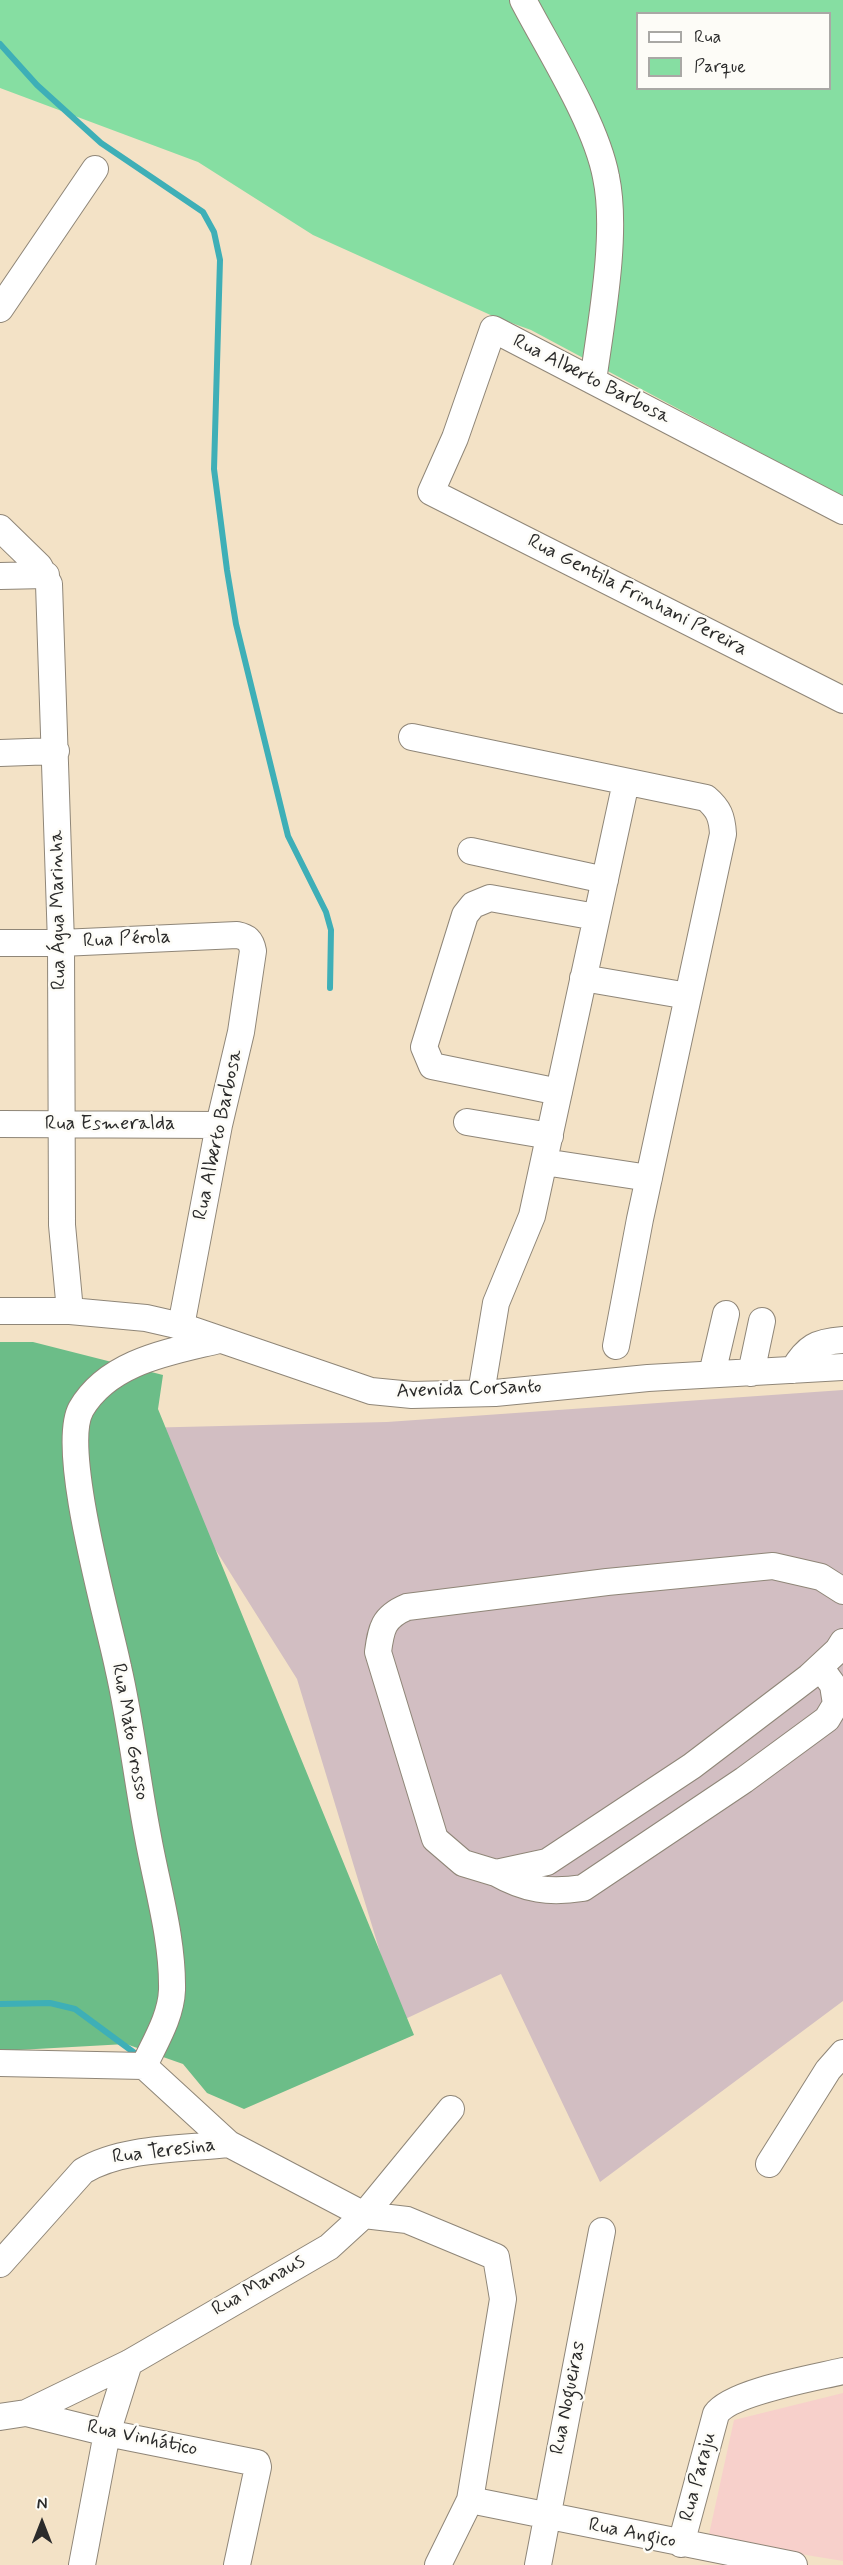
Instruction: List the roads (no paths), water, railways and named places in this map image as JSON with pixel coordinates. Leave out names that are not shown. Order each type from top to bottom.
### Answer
[{"type":"street","points":[[523,0],[590,129],[606,176],[610,223],[593,381]]},
{"type":"street","points":[[0,309],[95,169]]},
{"type":"street","name":"Rua Alberto Barbosa","points":[[432,492],[455,438],[493,329],[843,511]]},
{"type":"street","name":"Rua Gentila Frinhani Pereira","points":[[432,492],[843,700]]},
{"type":"street","points":[[0,528],[46,574]]},
{"type":"street","points":[[0,576],[46,574]]},
{"type":"street","name":"Rua Água Marinha","points":[[46,574],[49,584],[62,943],[62,1225],[70,1311]]},
{"type":"street","points":[[412,737],[706,798],[716,806],[722,819],[723,834],[649,1178],[616,1346]]},
{"type":"street","points":[[0,753],[56,751]]},
{"type":"street","points":[[481,1393],[496,1303],[532,1216],[626,782]]},
{"type":"street","points":[[471,850],[604,880]]},
{"type":"street","points":[[559,1092],[432,1066],[424,1047],[465,915],[473,905],[490,898],[597,917]]},
{"type":"street","name":"Rua Pérola","points":[[0,943],[62,943],[237,935],[246,937],[252,943]]},
{"type":"street","name":"Rua Alberto Barbosa","points":[[181,1326],[219,1125],[241,1032],[254,951],[252,943]]},
{"type":"street","points":[[584,978],[688,996]]},
{"type":"street","points":[[467,1122],[550,1136]]},
{"type":"street","name":"Rua Esmeralda","points":[[0,1124],[219,1125]]},
{"type":"street","points":[[544,1162],[649,1178]]},
{"type":"street","name":"Avenida Corsanto","points":[[0,1311],[70,1311],[125,1315],[181,1326],[371,1391],[412,1395],[481,1393],[712,1374],[843,1367]]},
{"type":"street","points":[[712,1374],[726,1314]]},
{"type":"street","points":[[751,1372],[762,1321]]},
{"type":"street","name":"Rua Mato Grosso","points":[[144,2066],[166,2021],[172,1990],[166,1929],[119,1671],[81,1504],[75,1444],[80,1411],[102,1384],[132,1365],[166,1353],[219,1340]]},
{"type":"street","points":[[792,1370],[803,1353],[812,1346],[843,1340]]},
{"type":"street","points":[[820,1667],[832,1685],[836,1704],[827,1719],[744,1780],[583,1888],[555,1892],[516,1884],[496,1873],[462,1863],[435,1839],[378,1652],[381,1628],[394,1612],[407,1607],[607,1582],[773,1566],[821,1577],[843,1591]]},
{"type":"street","points":[[496,1873],[547,1862],[692,1766],[820,1667],[843,1642]]},
{"type":"street","points":[[769,2164],[828,2070],[843,2053]]},
{"type":"street","points":[[0,2063],[144,2066],[229,2144],[364,2216],[407,2220],[496,2257],[503,2299],[470,2500],[438,2565]]},
{"type":"street","name":"Rua Manaus","points":[[26,2413],[129,2363],[328,2247],[364,2216],[451,2109]]},
{"type":"street","name":"Rua Teresina","points":[[0,2264],[83,2171],[100,2160],[125,2155],[229,2144]]},
{"type":"street","name":"Rua Nogueiras","points":[[538,2565],[602,2231]]},
{"type":"street","points":[[82,2565],[107,2433],[129,2363]]},
{"type":"street","name":"Rua Paraju","points":[[681,2544],[717,2411],[722,2406],[742,2397],[843,2371]]},
{"type":"street","points":[[0,2417],[26,2413]]},
{"type":"street","name":"Rua Vinhático","points":[[26,2413],[107,2433],[258,2464],[237,2565]]},
{"type":"street","name":"Rua Angico","points":[[470,2500],[794,2565]]},
{"type":"waterway","points":[[0,44],[37,85],[101,143],[203,212],[214,232],[220,260],[214,469],[227,570],[236,624],[288,836],[326,912],[331,930],[330,988]]},
{"type":"waterway","points":[[0,2004],[50,2003],[75,2009],[136,2054]]}]
